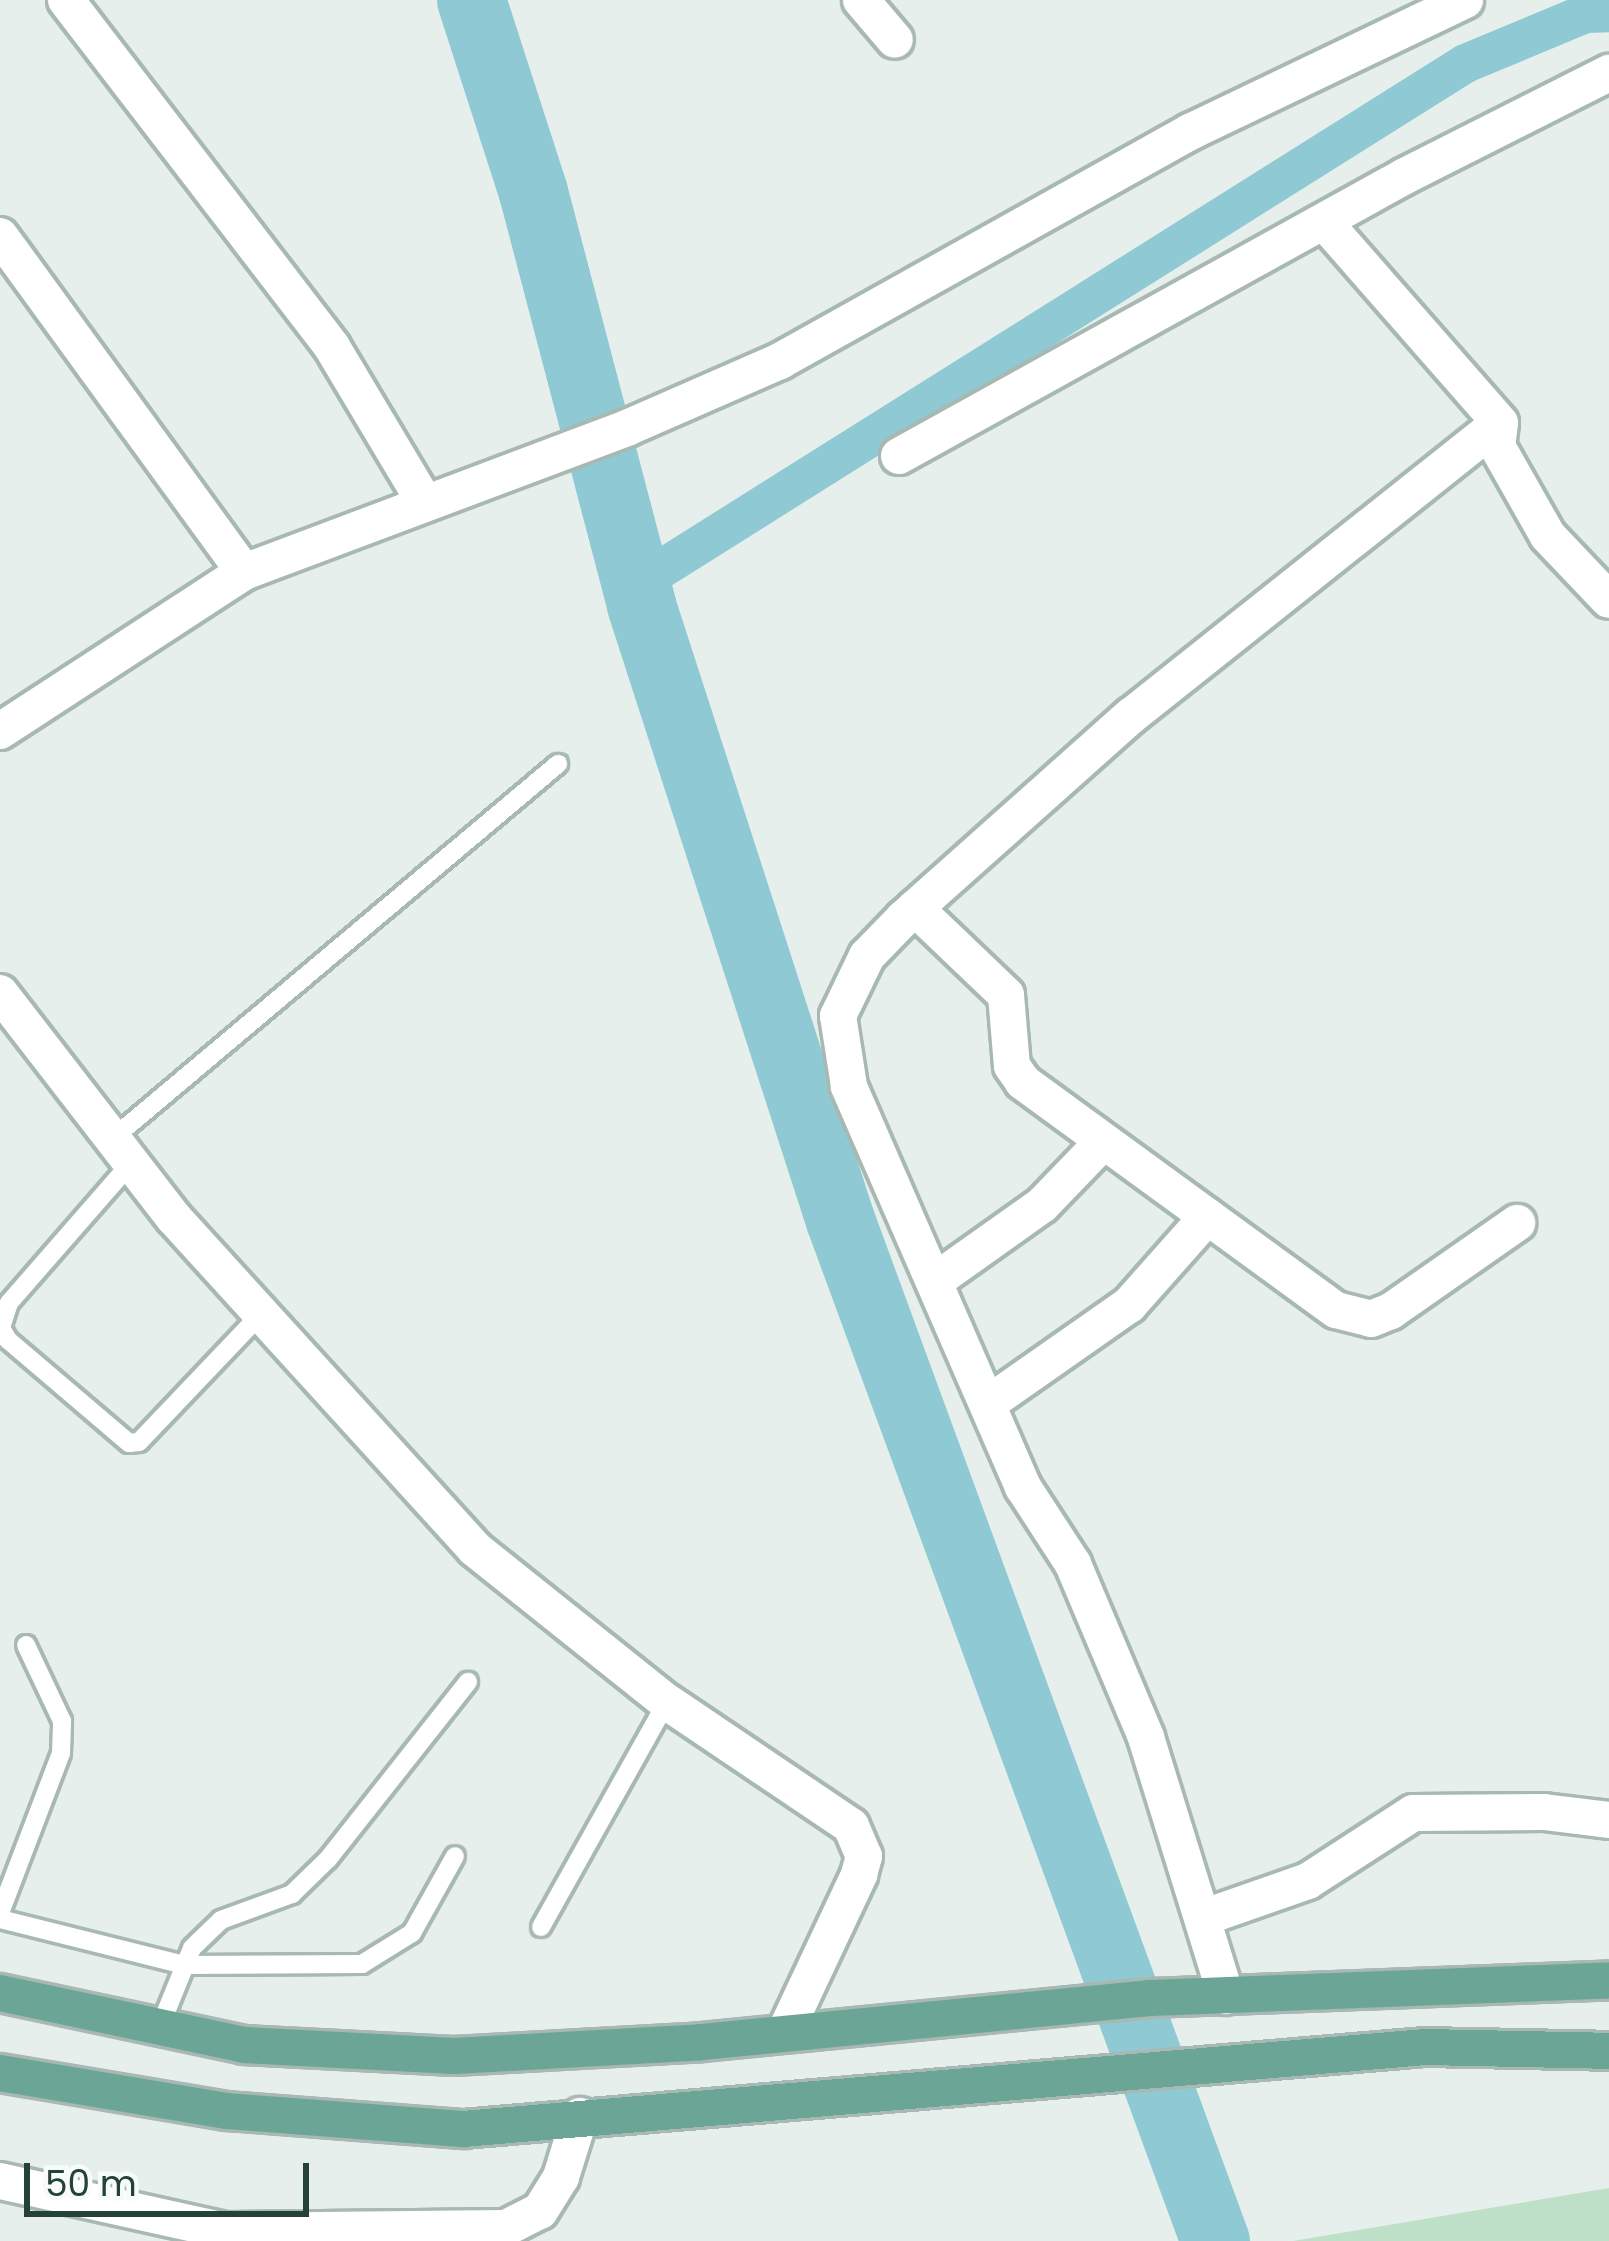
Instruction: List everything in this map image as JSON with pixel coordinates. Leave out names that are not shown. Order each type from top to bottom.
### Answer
[{"type":"main road","points":[[0,1994],[244,2045],[454,2056],[785,2032],[1149,1998],[1609,1980]]},
{"type":"main road","points":[[0,2073],[274,2115],[464,2129],[1425,2047],[1609,2051]]},
{"type":"street","points":[[66,0],[332,347],[425,502]]},
{"type":"street","points":[[861,0],[895,40]]},
{"type":"street","points":[[0,731],[244,572],[628,427],[780,361],[1190,132],[1465,0]]},
{"type":"street","points":[[899,457],[1609,73]]},
{"type":"street","points":[[1326,224],[1501,423]]},
{"type":"street","points":[[0,236],[244,572]]},
{"type":"street","points":[[1501,423],[1497,446],[1548,536],[1609,600]]},
{"type":"street","points":[[1226,1996],[1208,1916],[1092,1602],[1023,1487],[837,1047],[850,987],[867,956],[915,908],[1131,716],[1501,423]]},
{"type":"street","points":[[915,908],[1006,995],[1012,1066],[1023,1082],[1100,1144],[1336,1310],[1371,1319],[1517,1222]]},
{"type":"street","points":[[0,993],[121,1151],[260,1316],[475,1549],[667,1702],[832,1811],[860,1839],[859,1875],[785,2032]]},
{"type":"street","points":[[935,1281],[1042,1205],[1100,1144]]},
{"type":"street","points":[[988,1403],[1129,1305],[1207,1217]]},
{"type":"street","points":[[1208,1916],[1308,1881],[1413,1814],[1609,1820]]},
{"type":"street","points":[[0,2181],[223,2236],[506,2228],[540,2211],[561,2177],[580,2116]]},
{"type":"lane","points":[[260,1316],[140,1442],[129,1443],[8,1340],[1,1328],[9,1304],[121,1151],[559,764]]},
{"type":"lane","points":[[26,1645],[62,1721],[62,1753],[0,1916],[184,1965],[362,1964],[412,1934],[455,1856]]},
{"type":"lane","points":[[159,2029],[184,1965],[221,1920],[292,1894],[328,1859],[467,1682]]},
{"type":"lane","points":[[541,1927],[667,1702]]},
{"type":"green space","points":[[1609,2188],[1609,2241],[1293,2241]]},
{"type":"waterway","points":[[471,0],[533,192],[641,605],[840,1220],[1215,2241]]},
{"type":"waterway","points":[[636,584],[1465,63],[1585,13],[1609,12]]}]
